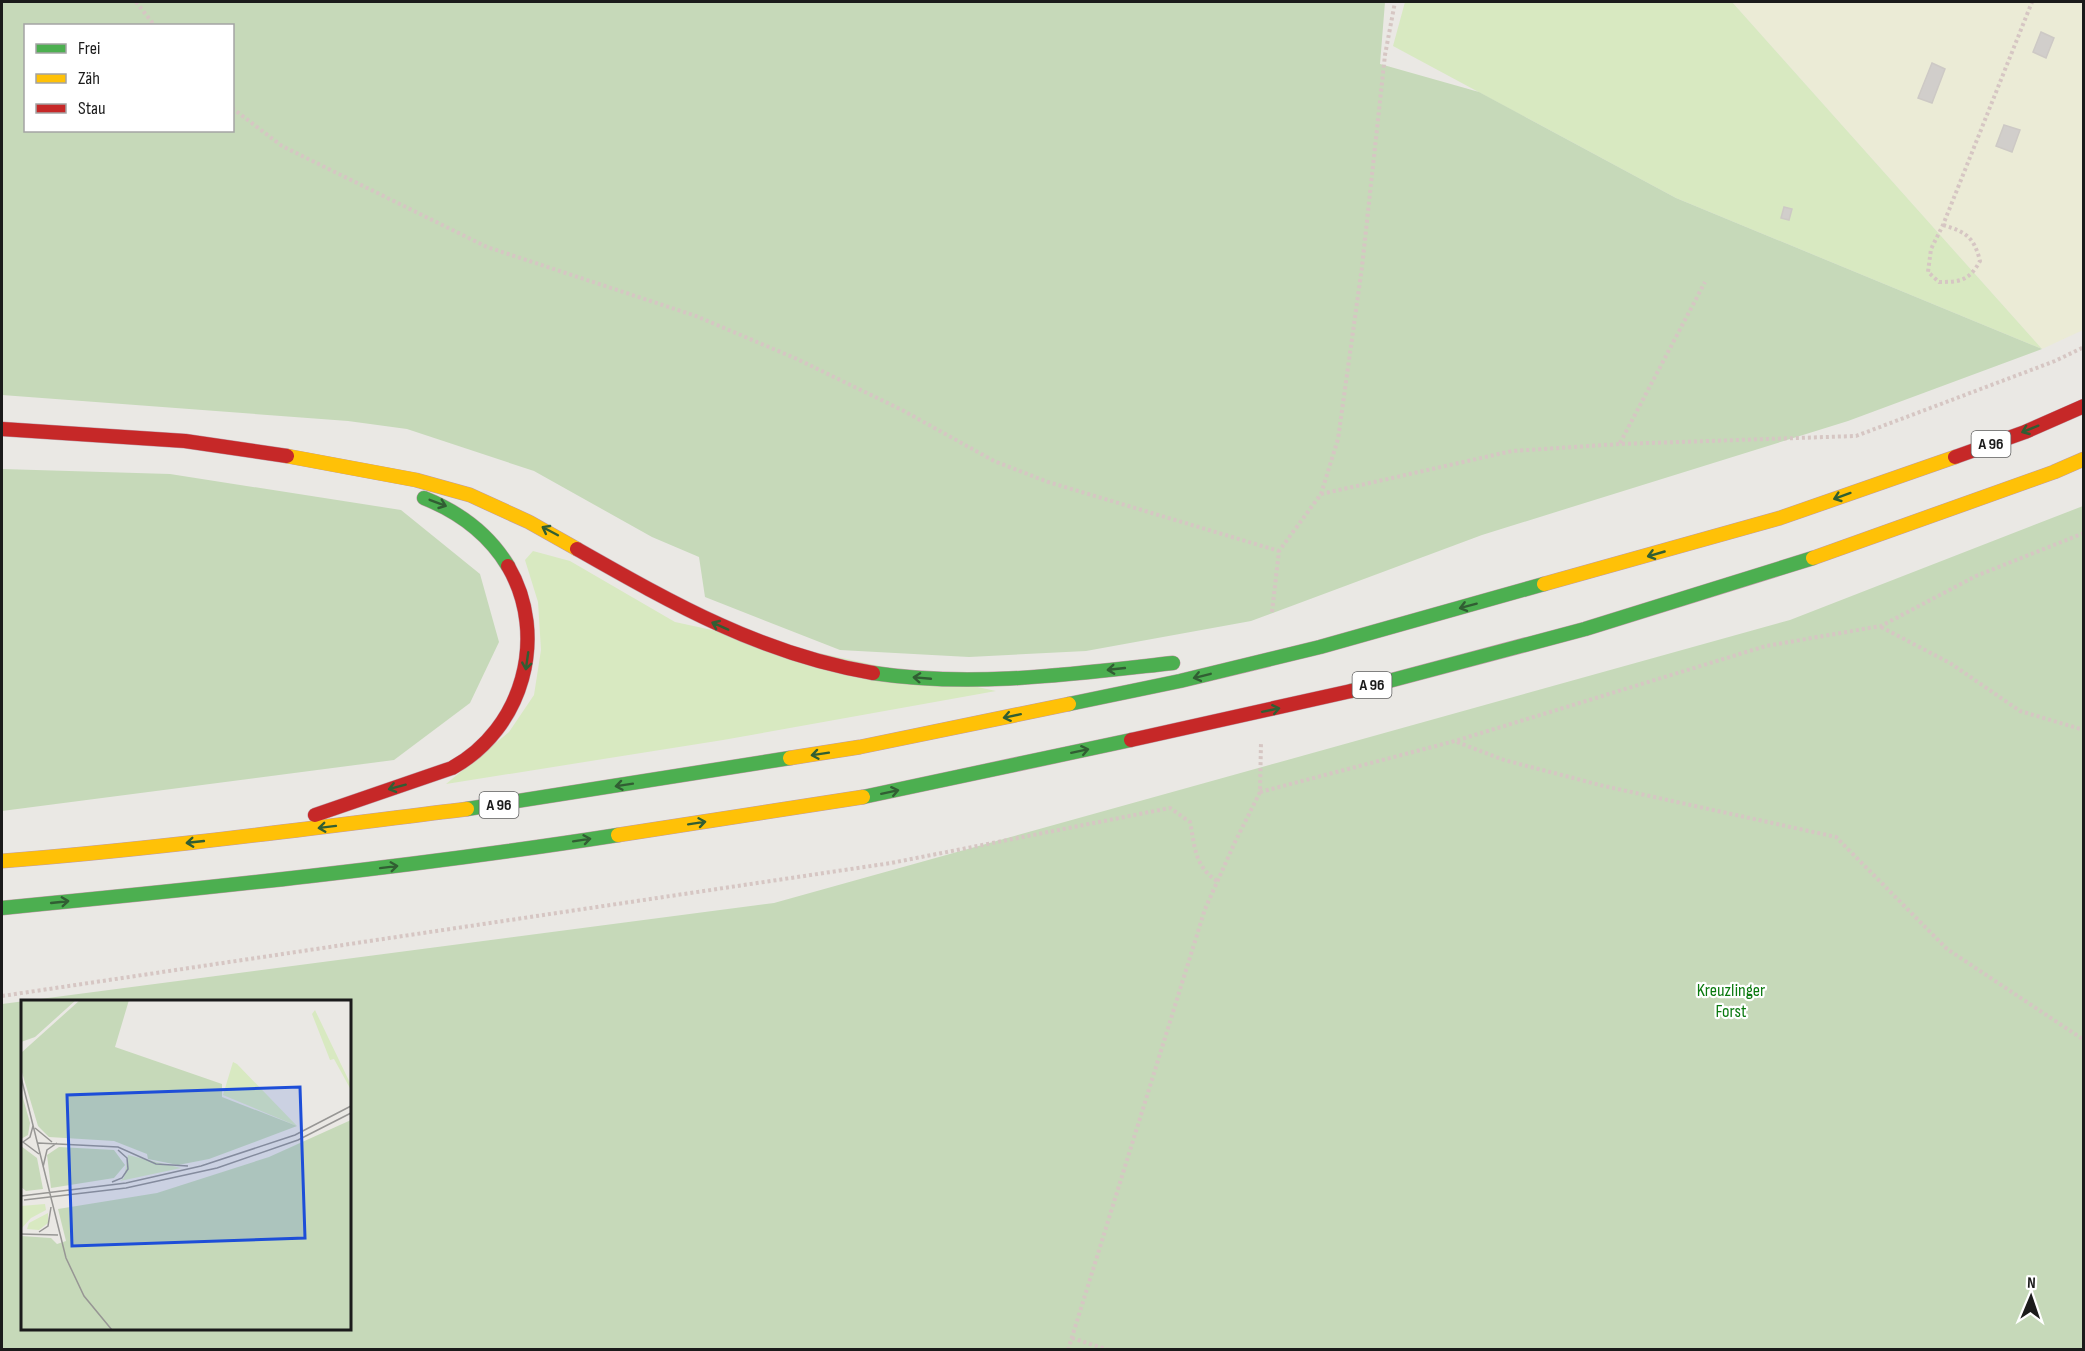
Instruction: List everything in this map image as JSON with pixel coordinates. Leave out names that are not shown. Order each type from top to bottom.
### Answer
[{"type":"highway","name":"A 96","points":[[2,861],[254,836],[504,804],[860,747],[1180,681],[1320,647],[1780,518],[2025,432],[2084,406]]},
{"type":"highway","points":[[2,429],[186,441],[241,448],[438,485],[523,517],[669,601],[721,627],[829,664],[927,679],[992,679],[1115,670],[1184,662]]},
{"type":"highway","name":"A 96","points":[[2,908],[268,882],[495,854],[863,797],[1321,699],[1584,629],[1798,564],[2054,472],[2084,459]]},
{"type":"highway","points":[[254,836],[388,789],[443,773],[471,756],[489,741],[515,706],[523,681],[528,657],[526,605],[505,559],[476,527],[447,507],[344,467]]},
{"type":"highway","points":[[1218,658],[1320,647]]},
{"type":"path","points":[[136,2],[153,24]]},
{"type":"path","points":[[1272,612],[1279,551],[1321,494],[1338,439],[1362,267],[1385,55],[1395,2]]},
{"type":"path","points":[[1943,225],[1961,231],[1976,244],[1980,261],[1973,273],[1958,282],[1939,282],[1928,272],[1931,249],[1943,225],[2032,2]]},
{"type":"path","points":[[234,110],[282,146],[487,247],[696,316],[797,359],[902,410],[994,461],[1027,474],[1279,551]]},
{"type":"path","points":[[1620,444],[1705,282]]},
{"type":"path","points":[[1321,494],[1512,451],[1620,444],[1856,436],[2055,361],[2084,347]]},
{"type":"path","points":[[1260,792],[1455,741],[1766,646],[1881,626],[1976,576],[2084,533]]},
{"type":"path","points":[[1881,626],[1950,663],[2020,711],[2084,730]]},
{"type":"path","points":[[1455,741],[1504,760],[1604,786],[1836,837],[1947,950],[2084,1040]]},
{"type":"path","points":[[1068,1350],[1205,909],[1260,792],[1261,742]]},
{"type":"path","points":[[2,996],[891,863],[1170,808],[1190,822],[1197,856],[1205,873],[1217,881]]},
{"type":"path","points":[[1072,1338],[1109,1350]]},
{"type":"green space","points":[[2,2],[1385,2],[1380,64],[1479,92],[1676,198],[2042,349],[1848,421],[1482,535],[1251,621],[1086,651],[969,657],[840,650],[705,597],[699,557],[652,537],[534,471],[407,429],[348,421],[2,395]]},
{"type":"green space","points":[[1405,2],[1732,2],[2042,349],[1676,198],[1393,46]]},
{"type":"green space","points":[[1732,2],[2083,2],[2083,330],[2042,349]]},
{"type":"green space","points":[[2,469],[170,474],[401,510],[480,574],[499,642],[470,703],[394,760],[2,811]]},
{"type":"green space","name":"Kreuzlinger Forst","points":[[2083,506],[2083,1349],[2,1349],[2,1004],[21,1002],[21,1330],[351,1330],[351,1000],[33,1000],[774,903],[1790,620]]},
{"type":"green space","points":[[533,551],[570,561],[675,622],[996,691],[723,740],[446,784],[509,732],[534,695],[541,650],[538,602],[525,560]]},
{"type":"building","points":[[2041,32],[2054,38],[2046,58],[2033,52]]},
{"type":"building","points":[[1932,63],[1945,69],[1932,103],[1918,98]]},
{"type":"building","points":[[2004,125],[2020,130],[2012,152],[1996,146]]},
{"type":"building","points":[[1784,207],[1792,209],[1789,220],[1781,218]]},
{"type":"traffic: fast","points":[[424,498],[472,525],[491,543],[508,566]]},
{"type":"traffic: fast","points":[[1351,691],[1585,629],[1813,558]]},
{"type":"traffic: fast","points":[[1069,704],[1180,681],[1320,647],[1544,584]]},
{"type":"traffic: fast","points":[[873,673],[948,679],[1023,678],[1173,663]]},
{"type":"traffic: fast","points":[[863,797],[1131,740]]},
{"type":"traffic: fast","points":[[467,809],[790,758]]},
{"type":"traffic: fast","points":[[2,908],[387,867],[618,835]]},
{"type":"traffic: slow","points":[[287,456],[416,480],[470,495],[529,522],[577,549]]},
{"type":"traffic: slow","points":[[1544,584],[1780,518],[1955,457]]},
{"type":"traffic: slow","points":[[1813,558],[2054,472],[2084,459]]},
{"type":"traffic: slow","points":[[790,758],[860,747],[1069,704]]},
{"type":"traffic: slow","points":[[618,835],[863,797]]},
{"type":"traffic: slow","points":[[2,861],[293,831],[467,809]]},
{"type":"traffic: jam","points":[[1955,457],[2025,432],[2084,406]]},
{"type":"traffic: jam","points":[[2,429],[185,441],[287,456]]},
{"type":"traffic: jam","points":[[577,549],[683,607],[756,640],[794,654],[873,673]]},
{"type":"traffic: jam","points":[[315,815],[452,768],[476,751],[496,730],[512,705],[522,679],[527,650],[527,622],[520,593],[508,566]]},
{"type":"traffic: jam","points":[[1131,740],[1351,691]]}]
